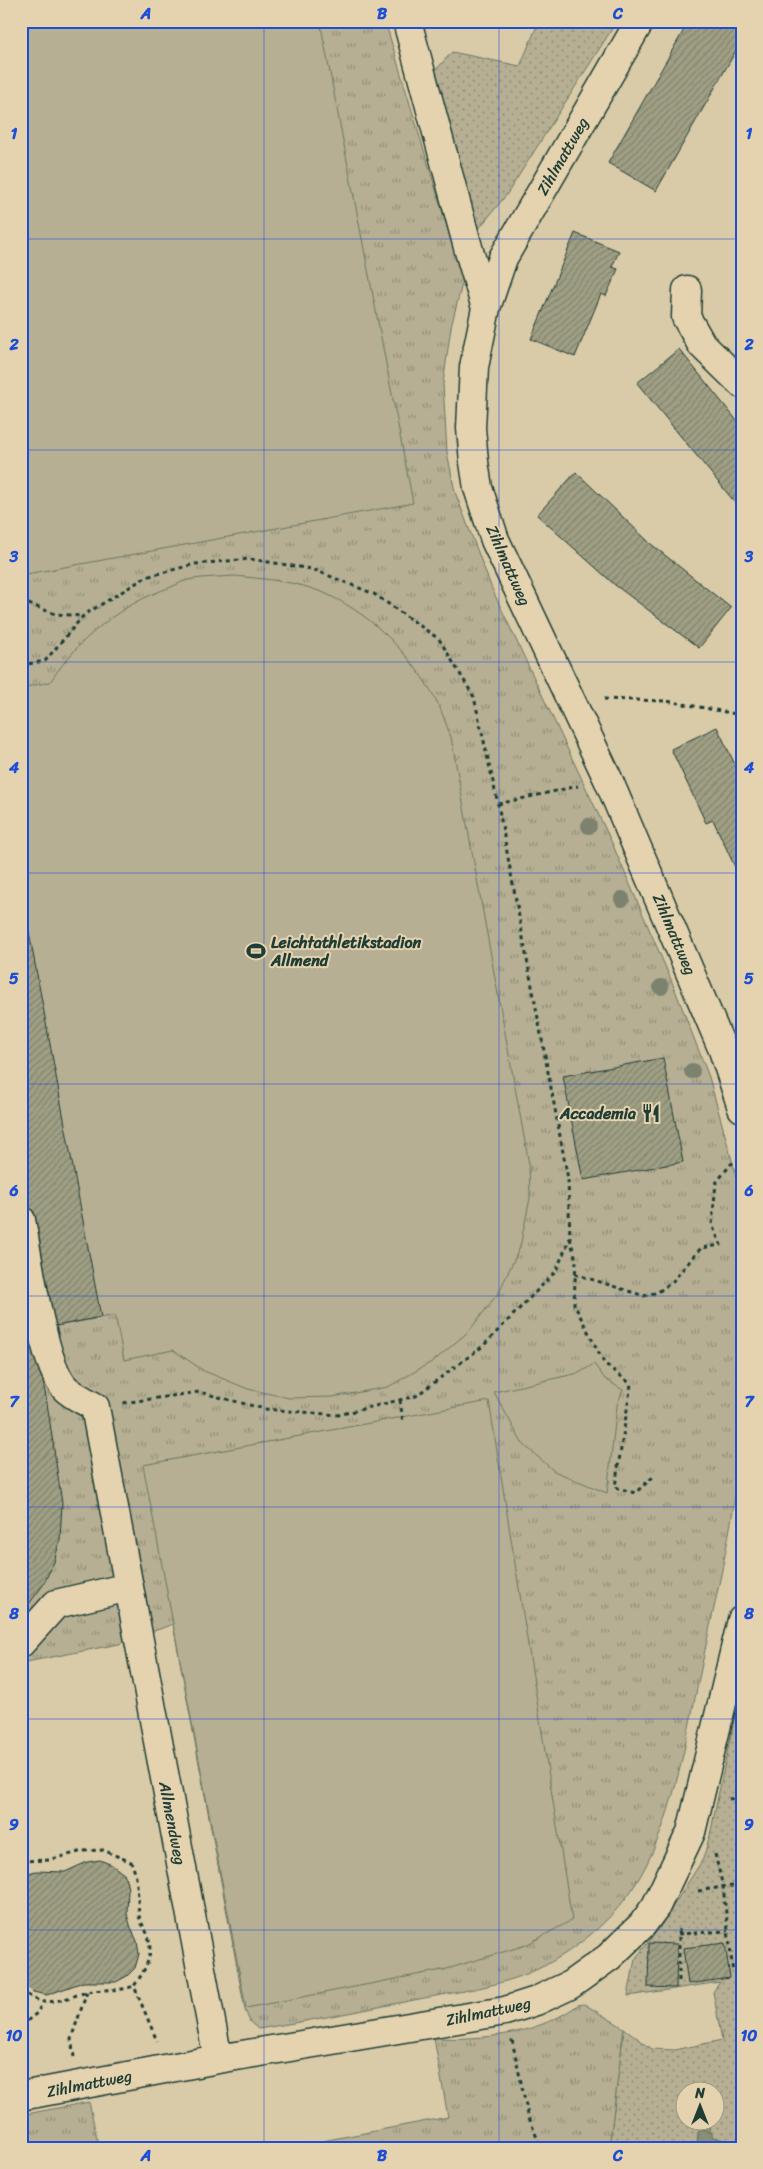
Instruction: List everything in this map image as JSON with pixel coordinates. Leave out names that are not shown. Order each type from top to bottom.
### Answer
[{"type":"street","points":[[408,21],[486,308]]},
{"type":"street","name":"Zihlmattweg","points":[[640,21],[503,258],[486,308],[474,367],[471,428],[478,488],[495,540],[608,779],[723,1050],[742,1108]]},
{"type":"street","points":[[687,290],[686,317],[702,346],[742,384]]},
{"type":"street","points":[[21,1220],[47,1351],[56,1375],[66,1389],[95,1406]]},
{"type":"street","name":"Allmendweg","points":[[95,1406],[218,2059]]},
{"type":"street","points":[[21,1644],[56,1604],[129,1587]]},
{"type":"street","name":"Zihlmattweg","points":[[21,2096],[218,2059],[505,2011],[536,2001],[570,1985],[609,1957],[642,1924],[656,1906],[691,1832],[742,1620]]},
{"type":"path","points":[[21,665],[45,661],[83,616],[146,577],[195,564],[250,559],[312,569],[374,594],[439,639],[474,696],[498,804],[568,1179],[570,1238],[576,1260],[574,1304],[604,1363],[630,1384],[615,1487],[635,1493],[653,1478]]},
{"type":"path","points":[[21,601],[55,614],[83,616]]},
{"type":"path","points":[[596,698],[667,701],[742,715]]},
{"type":"path","points":[[498,804],[608,779]]},
{"type":"path","points":[[575,1274],[644,1296],[658,1292],[672,1282],[701,1248],[721,1245],[712,1225],[716,1183],[731,1164],[742,1158]]},
{"type":"path","points":[[95,1406],[199,1392],[265,1409],[338,1415],[416,1396],[483,1346],[556,1271],[570,1238]]},
{"type":"path","points":[[400,1400],[403,1422]]},
{"type":"path","points":[[724,1799],[742,1797]]},
{"type":"path","points":[[21,1861],[49,1860],[83,1851],[103,1850],[131,1862],[138,1885],[139,1917],[148,1936],[150,1946],[150,1957],[146,1968],[134,1986],[122,1991],[102,1989],[56,2001],[44,2002],[21,1990]]},
{"type":"path","points":[[715,1854],[723,1887],[732,1972]]},
{"type":"path","points":[[698,1891],[742,1885]]},
{"type":"path","points":[[678,1934],[728,1931]]},
{"type":"path","points":[[134,1986],[158,2042],[162,2069]]},
{"type":"path","points":[[78,2085],[71,2039],[87,1992]]},
{"type":"path","points":[[21,2026],[37,2013],[44,2002]]},
{"type":"path","points":[[505,2011],[528,2116],[541,2148]]},
{"type":"green space","points":[[21,21],[385,21],[463,280],[451,327],[443,384],[447,452],[455,492],[492,589],[612,843],[672,982],[709,1077],[736,1175],[742,1222],[742,1433],[736,1492],[720,1581],[676,1782],[658,1838],[647,1864],[633,1888],[605,1922],[582,1942],[557,1959],[530,1973],[470,1990],[258,2029],[250,2022],[245,2010],[173,1624],[119,1644],[21,1663]]},
{"type":"green space","points":[[21,21],[320,21],[413,503],[21,575]]},
{"type":"green space","points":[[539,21],[617,21],[507,194],[477,231],[435,71],[452,52],[520,66]]},
{"type":"green space","name":"Leichtathletikstadion Allmend","points":[[235,576],[280,581],[313,589],[342,602],[358,612],[374,624],[402,651],[425,682],[442,712],[451,737],[529,1164],[530,1198],[520,1247],[499,1292],[469,1331],[435,1360],[388,1387],[333,1397],[289,1398],[248,1389],[204,1371],[173,1350],[124,1360],[115,1315],[51,1327],[21,1170],[21,688],[50,682],[61,666],[88,637],[118,613],[135,603],[187,580]]},
{"type":"green space","points":[[594,1364],[605,1379],[623,1390],[617,1405],[607,1493],[554,1471],[522,1443],[494,1392],[579,1373]]},
{"type":"green space","points":[[489,1401],[572,1920],[526,1945],[447,1969],[246,2008],[143,1465]]},
{"type":"green space","points":[[742,1682],[742,2148],[609,2148],[624,2028],[652,2049],[675,2050],[722,2040],[713,1992],[720,1982],[628,1996],[635,1959],[658,1930],[703,1859],[710,1835]]},
{"type":"green space","points":[[584,2004],[624,2028],[609,2148],[286,2148],[448,2117],[434,2038],[471,2038],[509,2034],[545,2023],[578,2005]]},
{"type":"green space","points":[[89,2102],[99,2148],[21,2148],[21,2115]]},
{"type":"water","points":[[698,2132],[711,2132],[713,2137],[728,2141],[729,2148],[697,2148]]},
{"type":"building","points":[[689,21],[735,21],[742,25],[742,40],[656,191],[608,163]]},
{"type":"building","points":[[575,233],[619,251],[612,267],[618,269],[606,296],[601,294],[575,357],[531,339]]},
{"type":"building","points":[[679,349],[742,427],[742,511],[637,383]]},
{"type":"building","points":[[576,472],[651,544],[731,608],[699,648],[615,585],[537,515]]},
{"type":"building","points":[[717,727],[742,779],[742,882],[713,820],[706,823],[671,749]]},
{"type":"building","points":[[21,889],[101,1317],[51,1327],[21,1169]]},
{"type":"building","points":[[663,1058],[683,1162],[583,1180],[563,1076]]},
{"type":"building","points":[[21,1264],[47,1403],[62,1503],[60,1540],[54,1562],[43,1585],[21,1615]]},
{"type":"building","points":[[100,1860],[112,1865],[125,1875],[128,1889],[127,1914],[137,1941],[139,1954],[135,1968],[127,1976],[116,1982],[83,1982],[47,1995],[33,1992],[21,1981],[21,1875],[36,1871],[65,1872],[87,1862]]},
{"type":"building","points":[[742,1892],[742,1910],[740,1910],[738,1893]]},
{"type":"building","points":[[649,1943],[677,1944],[676,1988],[648,1987]]},
{"type":"building","points":[[725,1943],[730,1978],[688,1984],[683,1948]]},
{"type":"place","name":"Leichtathletikstadion Allmend","points":[[256,951]]},
{"type":"place","name":"Accademia","points":[[651,1113]]}]
